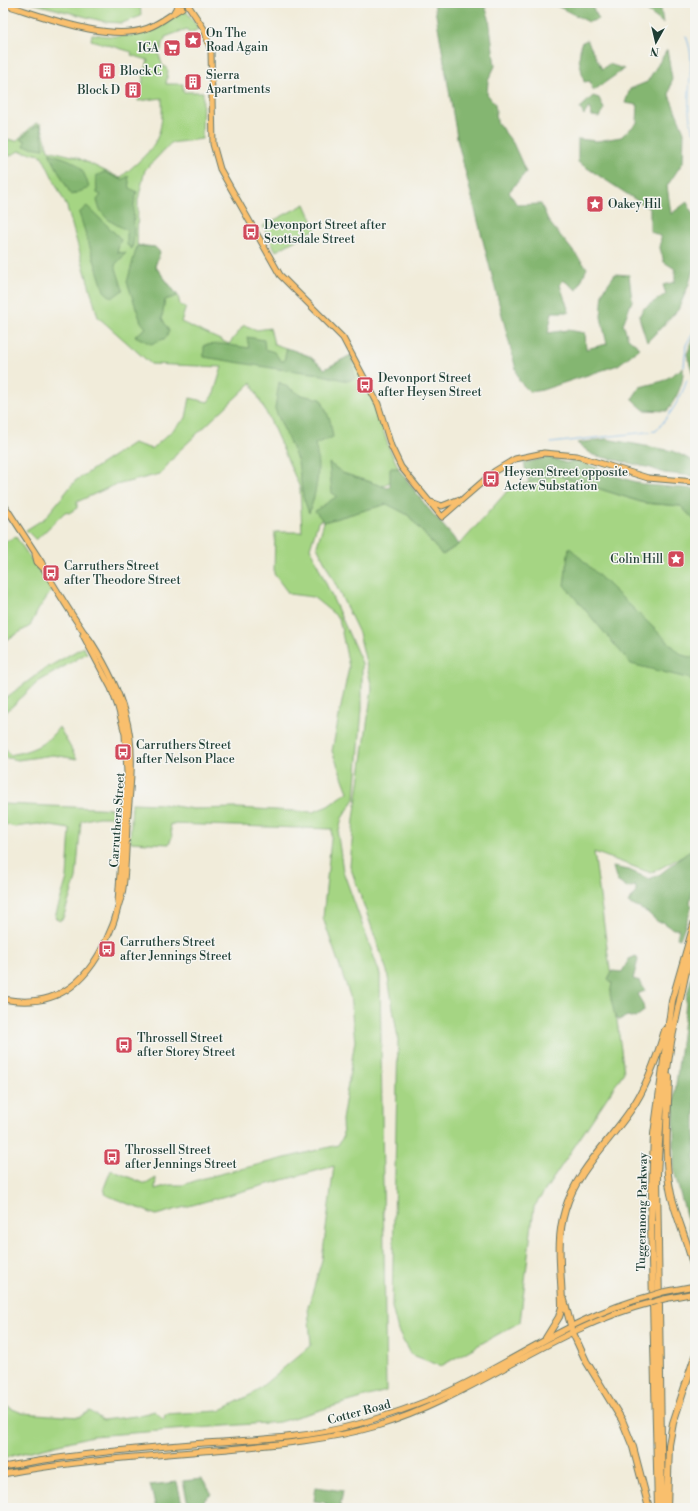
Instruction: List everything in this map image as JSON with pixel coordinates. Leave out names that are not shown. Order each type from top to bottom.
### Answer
[{"type":"highway","name":"Tuggeranong Parkway","points":[[658,1508],[651,1221],[654,1134],[672,1001],[695,921]]},
{"type":"highway","name":"Tuggeranong Parkway","points":[[662,1508],[657,1174],[661,1111],[671,1042],[688,959],[695,936]]},
{"type":"highway","points":[[546,1338],[561,1312],[562,1294],[559,1266],[559,1237],[568,1202],[577,1182],[629,1112],[643,1089],[659,1049],[672,1001]]},
{"type":"highway","points":[[671,1042],[668,1156],[669,1182],[674,1205],[694,1266],[695,1274]]},
{"type":"highway","points":[[562,1294],[571,1325],[586,1362],[622,1420],[636,1459],[649,1508]]},
{"type":"highway","points":[[667,1508],[669,1445],[673,1423],[695,1356]]},
{"type":"main road","points":[[3,4],[99,31],[116,33],[148,28],[164,20],[183,5],[191,11],[204,29],[211,51],[213,144],[220,169],[280,275],[343,338],[378,404],[398,461],[409,478],[441,516],[486,477],[507,463],[525,456],[544,453],[577,456],[648,478],[695,482]]},
{"type":"main road","points":[[424,497],[439,506],[448,505],[460,499]]},
{"type":"main road","name":"Carruthers Street","points":[[3,503],[35,554],[37,562],[44,569],[82,630],[87,644],[110,688],[118,707],[125,734],[127,773],[118,902],[113,924],[104,945],[90,970],[76,983],[61,992],[44,999],[24,1002],[3,999]]},
{"type":"main road","name":"Cotter Road","points":[[3,1467],[45,1459],[88,1454],[296,1436],[355,1425],[407,1409],[435,1398],[461,1386],[571,1325],[608,1309],[663,1292],[695,1286]]},
{"type":"main road","name":"Cotter Road","points":[[3,1474],[98,1459],[309,1441],[356,1432],[403,1417],[440,1402],[526,1356],[625,1310],[664,1299],[695,1293]]},
{"type":"green space","points":[[32,3],[140,3],[141,16],[122,23],[106,22]]},
{"type":"green space","points":[[434,3],[484,3],[489,18],[495,66],[488,81],[487,94],[495,104],[497,122],[513,143],[526,172],[509,192],[517,205],[541,204],[549,222],[587,268],[577,290],[563,280],[560,285],[569,312],[552,312],[548,333],[568,330],[585,333],[586,349],[607,344],[601,317],[603,291],[615,274],[629,275],[632,301],[623,324],[628,338],[640,348],[618,365],[542,390],[530,392],[519,381],[458,143]]},
{"type":"green space","points":[[551,3],[590,3],[599,19],[589,22]]},
{"type":"green space","points":[[618,3],[660,3],[663,23],[643,8],[624,6]]},
{"type":"green space","points":[[186,11],[198,27],[197,30],[189,33],[187,29],[165,37],[161,50],[158,52],[163,67],[165,66],[168,71],[166,84],[183,84],[183,92],[203,92],[202,139],[171,143],[145,170],[138,200],[137,245],[155,247],[160,252],[155,266],[178,296],[180,305],[186,307],[181,322],[229,344],[244,325],[257,330],[270,328],[274,344],[309,356],[325,369],[351,355],[371,393],[389,448],[402,475],[318,522],[310,548],[362,663],[362,708],[355,799],[342,818],[338,836],[343,871],[380,974],[386,1391],[279,1422],[92,1436],[3,1458],[3,1405],[22,1413],[79,1417],[90,1411],[103,1420],[136,1416],[155,1411],[164,1420],[165,1414],[219,1411],[254,1393],[311,1345],[308,1307],[322,1260],[334,1166],[156,1215],[106,1195],[104,1188],[111,1170],[146,1184],[156,1178],[155,1189],[169,1185],[183,1185],[204,1178],[338,1145],[343,1137],[342,1120],[355,1041],[350,996],[323,918],[332,829],[170,824],[172,837],[169,844],[130,842],[132,803],[162,804],[193,809],[237,808],[313,812],[328,806],[348,792],[332,751],[349,667],[339,618],[313,597],[289,594],[274,574],[275,532],[302,532],[300,488],[271,422],[251,383],[180,450],[160,474],[112,486],[77,502],[77,508],[69,513],[65,512],[36,540],[26,530],[45,518],[75,481],[133,443],[152,449],[186,418],[190,398],[208,402],[214,393],[222,367],[151,364],[98,317],[67,207],[43,158],[41,155],[19,151],[3,159],[3,138],[16,141],[36,123],[41,124],[48,150],[76,157],[120,178],[148,152],[154,144],[161,126],[162,98],[138,101],[148,60],[131,55],[132,52],[91,40],[92,34],[110,36],[137,35],[154,29],[176,15]]},
{"type":"green space","points":[[587,40],[602,69],[609,64],[624,69],[593,91],[590,81],[584,82],[579,59],[581,43]]},
{"type":"green space","points":[[667,50],[672,78],[669,95],[684,132],[683,162],[667,186],[671,214],[687,202],[695,219],[695,262],[689,284],[678,310],[647,342],[639,317],[643,309],[666,294],[663,285],[675,282],[675,269],[664,262],[660,248],[661,237],[650,231],[650,209],[578,162],[578,139],[597,141],[621,137],[637,123],[638,105],[625,103],[630,89],[647,82]]},
{"type":"green space","points":[[593,96],[599,98],[604,109],[599,117],[592,116],[589,107],[584,115],[580,108]]},
{"type":"green space","points":[[37,125],[41,126],[44,149],[24,146],[25,140],[20,139]]},
{"type":"green space","points":[[49,153],[70,160],[80,167],[89,188],[71,195]]},
{"type":"green space","points":[[104,172],[122,180],[128,176],[130,188],[137,192],[134,206],[134,235],[132,249],[127,245],[127,230],[108,219],[101,211],[99,206],[97,200],[101,195],[97,193],[96,176]]},
{"type":"green space","points":[[305,204],[316,229],[276,251],[263,226]]},
{"type":"green space","points":[[87,206],[121,239],[117,252],[126,253],[115,265],[123,290],[112,298],[104,291],[79,213]]},
{"type":"green space","points":[[137,246],[155,247],[160,252],[155,266],[178,296],[165,300],[162,318],[169,331],[166,338],[151,344],[135,336],[146,328],[141,322],[127,282]]},
{"type":"green space","points":[[695,335],[695,381],[687,354]]},
{"type":"green space","points":[[247,337],[264,340],[265,349],[274,352],[281,361],[284,361],[287,348],[309,356],[325,369],[351,355],[355,378],[348,381],[313,373],[204,357],[204,345],[222,344],[249,348]]},
{"type":"green space","points":[[683,368],[681,386],[667,411],[644,410],[632,399],[640,387],[663,381]]},
{"type":"green space","points":[[279,382],[301,395],[321,399],[330,420],[333,437],[315,444],[318,470],[314,496],[309,513],[303,497],[298,462],[275,409]]},
{"type":"green space","points":[[606,439],[673,451],[695,462],[695,476],[664,473],[651,468],[593,455],[577,443]]},
{"type":"green space","points":[[549,457],[566,463],[577,460],[619,477],[646,485],[695,489],[695,521],[681,506],[644,503],[556,475],[529,483],[524,463]]},
{"type":"green space","points":[[329,463],[343,473],[388,488],[390,485],[390,468],[398,468],[458,545],[442,555],[408,515],[387,504],[324,522],[315,511],[337,496],[332,493]]},
{"type":"green space","points":[[556,475],[644,503],[681,506],[695,521],[695,836],[691,852],[651,873],[594,852],[624,1072],[534,1207],[520,1322],[441,1366],[410,1354],[398,1331],[392,1307],[398,1039],[387,971],[350,866],[354,819],[372,688],[359,633],[317,546],[324,522],[387,503],[408,515],[443,555],[463,541],[510,488]]},
{"type":"green space","points":[[16,537],[52,590],[38,610],[30,626],[3,642],[3,542]]},
{"type":"green space","points":[[569,547],[682,655],[695,658],[695,680],[631,664],[564,585]]},
{"type":"green space","points":[[83,647],[87,653],[38,682],[3,715],[3,700],[43,670]]},
{"type":"green space","points":[[59,727],[77,759],[53,755],[18,760],[3,757],[3,745],[10,755],[32,749],[49,739]]},
{"type":"green space","points":[[3,804],[119,809],[118,817],[98,817],[81,821],[76,879],[63,918],[59,921],[55,917],[67,878],[70,829],[38,824],[15,827],[4,824]]},
{"type":"green space","points":[[695,847],[695,876],[690,903],[692,906],[680,939],[677,938],[679,929],[673,929],[663,922],[658,922],[647,912],[628,903],[636,892],[636,886],[627,888],[617,881],[613,867],[629,870],[649,879],[659,875]]},
{"type":"green space","points":[[636,956],[638,960],[633,979],[640,981],[645,991],[637,994],[643,1004],[644,1011],[635,1018],[627,1016],[620,1020],[615,1017],[610,994],[612,983],[608,979],[612,971],[622,972],[629,959]]},
{"type":"green space","points":[[695,966],[695,1248],[674,1171],[674,1100],[687,995]]},
{"type":"green space","points":[[202,1479],[212,1494],[204,1500],[206,1508],[189,1508],[183,1481]]},
{"type":"green space","points":[[177,1482],[183,1508],[156,1508],[150,1485]]},
{"type":"green space","points":[[316,1487],[343,1491],[340,1508],[325,1508],[326,1503],[314,1501]]},
{"type":"waterway","points":[[686,36],[691,57],[689,108],[692,127],[695,134]]},
{"type":"waterway","points":[[684,367],[686,345],[695,329]]},
{"type":"waterway","points":[[551,443],[656,431],[674,407],[687,380]]},
{"type":"place","name":"On The Road Again","points":[[193,40]]},
{"type":"place","name":"IGA","points":[[172,48]]},
{"type":"place","name":"Block C","points":[[107,71]]},
{"type":"place","name":"Sierra Apartments","points":[[193,82]]},
{"type":"place","name":"Block D","points":[[133,90]]},
{"type":"place","name":"Oakey Hil","points":[[595,204]]},
{"type":"place","name":"Devonport Street after Scottsdale Street","points":[[251,232]]},
{"type":"place","name":"Devonport Street after Heysen Street","points":[[365,385]]},
{"type":"place","name":"Heysen Street opposite Actew Substation","points":[[491,479]]},
{"type":"place","name":"Colin Hill","points":[[676,559]]},
{"type":"place","name":"Carruthers Street after Theodore Street","points":[[51,573]]},
{"type":"place","name":"Carruthers Street after Nelson Place","points":[[123,752]]},
{"type":"place","name":"Carruthers Street after Jennings Street","points":[[107,949]]},
{"type":"place","name":"Throssell Street after Storey Street","points":[[124,1045]]},
{"type":"place","name":"Throssell Street after Jennings Street","points":[[112,1157]]}]
